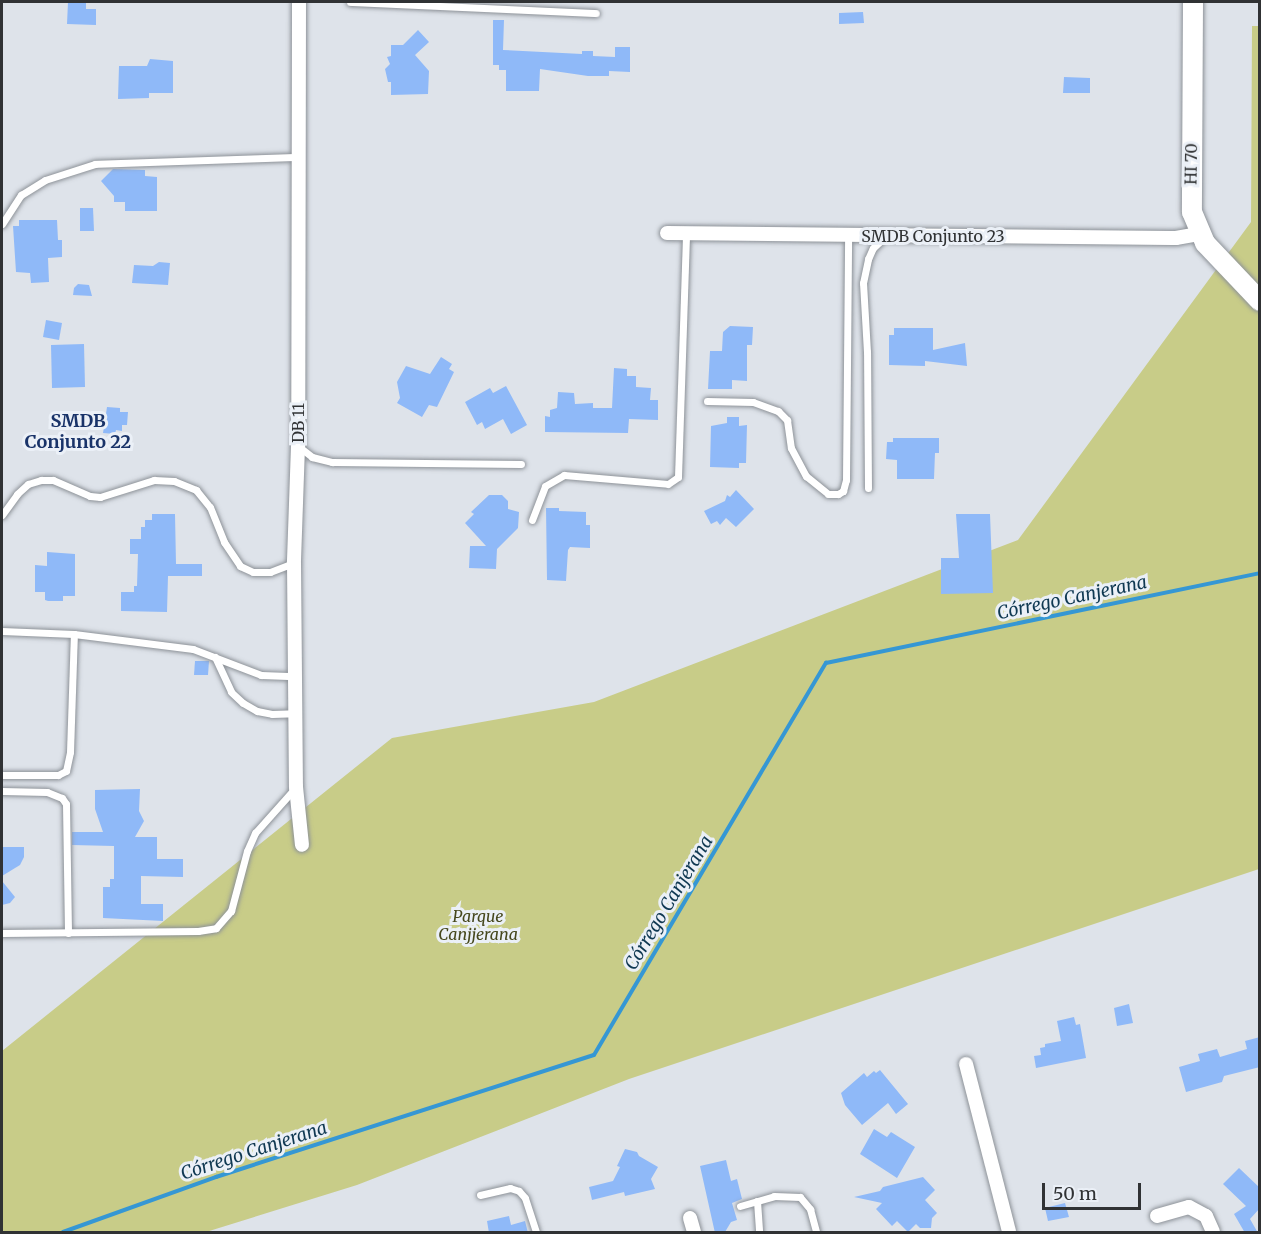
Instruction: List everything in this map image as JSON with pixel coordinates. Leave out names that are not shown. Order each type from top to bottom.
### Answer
[{"type":"street","name":"DB 11","points":[[299,2],[297,447],[294,563],[296,787],[302,845]]},
{"type":"street","name":"HI 70","points":[[1193,2],[1192,212],[1199,234],[1216,257],[1260,301]]},
{"type":"street","name":"SMDB Conjunto 23","points":[[667,233],[686,235],[1176,238],[1199,234]]},
{"type":"street","points":[[966,1064],[1010,1233]]},
{"type":"street","points":[[1156,1216],[1189,1207],[1206,1216],[1213,1233]]},
{"type":"street","points":[[690,1218],[694,1233]]},
{"type":"lane","points":[[350,2],[596,12]]},
{"type":"lane","points":[[2,224],[21,195],[45,180],[95,164],[298,157]]},
{"type":"lane","points":[[532,519],[545,486],[564,475],[668,484],[678,477],[686,235]]},
{"type":"lane","points":[[707,401],[753,402],[778,411],[787,420],[792,448],[806,476],[828,494],[838,494],[843,491],[846,480],[848,236]]},
{"type":"lane","points":[[868,488],[867,352],[863,284],[868,259],[873,248],[886,236]]},
{"type":"lane","points":[[297,447],[312,457],[332,462],[521,464]]},
{"type":"lane","points":[[2,515],[17,494],[28,484],[41,480],[53,480],[90,496],[100,497],[154,480],[174,481],[196,490],[210,507],[224,542],[240,566],[253,572],[270,572],[294,563]]},
{"type":"lane","points":[[2,631],[74,634],[193,649],[261,675],[295,676]]},
{"type":"lane","points":[[2,775],[58,775],[66,771],[70,752],[74,634]]},
{"type":"lane","points":[[215,657],[231,693],[243,703],[265,713],[295,713]]},
{"type":"lane","points":[[2,933],[198,931],[216,927],[231,911],[247,851],[255,833],[296,787]]},
{"type":"lane","points":[[2,791],[47,792],[62,798],[66,804],[68,933]]},
{"type":"lane","points":[[480,1195],[510,1188],[519,1191],[525,1198],[536,1233]]},
{"type":"lane","points":[[740,1206],[785,1195],[800,1197],[810,1209],[816,1233]]},
{"type":"lane","points":[[757,1201],[759,1233]]},
{"type":"green space","name":"Parque Canjjerana","points":[[1252,26],[1259,26],[1259,869],[629,1079],[357,1185],[206,1232],[2,1232],[2,1051],[392,738],[594,702],[1018,540],[1251,222]]},
{"type":"building","points":[[68,2],[86,2],[86,9],[96,9],[96,25],[67,24]]},
{"type":"building","points":[[863,12],[864,23],[839,24],[839,13]]},
{"type":"building","points":[[493,20],[504,20],[503,50],[582,54],[582,51],[593,51],[593,56],[615,57],[615,47],[630,47],[630,72],[609,71],[609,76],[588,76],[540,69],[539,91],[506,91],[506,70],[499,70],[499,65],[493,65]]},
{"type":"building","points":[[418,30],[429,42],[415,55],[429,71],[428,94],[391,95],[391,82],[388,82],[385,69],[390,64],[387,57],[391,56],[391,45],[403,45]]},
{"type":"building","points":[[150,59],[173,61],[173,93],[149,93],[149,98],[118,99],[119,66],[147,66]]},
{"type":"building","points":[[1064,77],[1090,78],[1090,93],[1063,93]]},
{"type":"building","points":[[113,169],[145,170],[145,176],[157,177],[157,211],[125,211],[125,202],[114,202],[114,196],[101,181]]},
{"type":"building","points":[[80,208],[93,208],[94,231],[80,231]]},
{"type":"building","points":[[19,220],[57,220],[58,240],[62,240],[62,257],[48,258],[49,282],[31,283],[30,273],[16,272],[13,226],[19,226]]},
{"type":"building","points":[[159,262],[170,263],[168,285],[132,283],[134,265],[153,266]]},
{"type":"building","points":[[78,284],[89,285],[92,296],[73,295],[74,288]]},
{"type":"building","points":[[46,320],[62,323],[59,340],[43,337]]},
{"type":"building","points":[[730,326],[753,327],[752,345],[747,345],[747,381],[732,380],[732,389],[708,389],[710,351],[722,351],[723,332]]},
{"type":"building","points":[[894,328],[933,328],[933,350],[965,343],[967,366],[925,361],[925,366],[889,365],[889,335],[894,335]]},
{"type":"building","points":[[84,344],[85,387],[52,388],[51,345]]},
{"type":"building","points":[[441,357],[452,364],[449,369],[454,372],[437,407],[429,405],[422,417],[397,403],[400,398],[397,382],[406,366],[430,374]]},
{"type":"building","points":[[614,368],[627,369],[627,376],[636,376],[636,387],[651,388],[650,400],[658,400],[658,420],[629,419],[628,433],[545,432],[545,416],[550,417],[550,410],[557,408],[558,392],[574,393],[575,404],[593,403],[593,408],[612,408]]},
{"type":"building","points":[[506,386],[527,425],[511,434],[503,419],[485,429],[482,422],[477,425],[465,402],[490,388],[493,393]]},
{"type":"building","points":[[107,407],[120,408],[120,412],[128,412],[127,425],[122,425],[122,431],[116,430],[115,434],[103,433]]},
{"type":"building","points":[[727,417],[739,417],[739,426],[747,425],[746,463],[739,463],[739,468],[710,467],[711,426],[727,423]]},
{"type":"building","points":[[893,438],[939,438],[939,453],[935,453],[934,479],[897,479],[897,460],[886,459],[887,442],[893,442]]},
{"type":"building","points":[[736,490],[754,509],[736,527],[726,518],[720,525],[717,521],[711,524],[704,511],[725,501],[727,495],[730,497]]},
{"type":"building","points":[[489,495],[502,495],[508,501],[508,509],[519,512],[518,528],[497,549],[496,569],[469,568],[470,546],[486,546],[465,523],[474,514],[471,512]]},
{"type":"building","points":[[546,508],[586,512],[586,525],[590,525],[590,548],[570,547],[568,550],[566,581],[547,580]]},
{"type":"building","points":[[152,514],[175,514],[176,564],[202,564],[202,576],[168,576],[167,612],[121,611],[121,592],[134,592],[134,586],[137,586],[138,554],[130,554],[130,539],[141,539],[141,527],[145,527],[145,520],[152,520]]},
{"type":"building","points":[[956,514],[990,514],[993,593],[941,594],[941,558],[959,558]]},
{"type":"building","points":[[47,552],[75,554],[75,596],[63,596],[63,601],[48,601],[45,600],[45,592],[35,592],[35,565],[47,566]]},
{"type":"building","points":[[195,661],[209,661],[208,675],[194,675]]},
{"type":"building","points":[[140,789],[139,811],[144,821],[135,837],[157,837],[157,859],[183,859],[183,877],[141,876],[141,904],[163,904],[163,921],[103,918],[103,887],[110,887],[110,879],[114,879],[114,846],[72,845],[72,832],[103,832],[95,809],[95,790]]},
{"type":"building","points":[[2,847],[24,847],[24,857],[20,865],[2,876]]},
{"type":"building","points":[[2,881],[15,897],[10,903],[2,905]]},
{"type":"building","points":[[1129,1004],[1133,1023],[1117,1026],[1114,1008]]},
{"type":"building","points":[[1074,1017],[1076,1025],[1080,1024],[1086,1058],[1036,1068],[1034,1056],[1041,1055],[1040,1048],[1045,1047],[1045,1044],[1061,1041],[1057,1021]]},
{"type":"building","points":[[1260,1037],[1260,1067],[1224,1076],[1222,1082],[1186,1092],[1179,1067],[1200,1061],[1198,1054],[1217,1049],[1220,1057],[1247,1049],[1245,1041]]},
{"type":"building","points":[[880,1070],[908,1104],[896,1114],[888,1103],[862,1125],[845,1105],[841,1093],[864,1073],[867,1077],[874,1071],[876,1073]]},
{"type":"building","points":[[874,1129],[887,1137],[891,1132],[915,1147],[897,1178],[860,1154]]},
{"type":"building","points":[[625,1149],[637,1152],[639,1156],[658,1167],[651,1179],[655,1189],[625,1196],[624,1192],[592,1200],[589,1187],[613,1181]]},
{"type":"building","points":[[726,1160],[731,1181],[737,1179],[742,1199],[732,1203],[737,1220],[731,1222],[725,1232],[715,1233],[700,1166]]},
{"type":"building","points":[[1239,1168],[1260,1188],[1260,1208],[1250,1219],[1258,1233],[1245,1233],[1234,1214],[1246,1206],[1223,1184]]},
{"type":"building","points":[[923,1177],[935,1190],[925,1200],[937,1213],[932,1218],[931,1228],[920,1228],[916,1224],[908,1232],[897,1221],[892,1226],[876,1209],[882,1203],[854,1197],[880,1191],[883,1187]]},
{"type":"building","points":[[1065,1203],[1069,1217],[1048,1221],[1045,1208]]},
{"type":"building","points":[[509,1216],[511,1225],[525,1221],[528,1233],[489,1233],[487,1221]]},
{"type":"waterway","name":"Córrego Canjerana","points":[[63,1232],[216,1177],[594,1055],[826,663],[1260,573]]},
{"type":"district","name":"SMDB Conjunto 22","points":[[78,432]]}]
